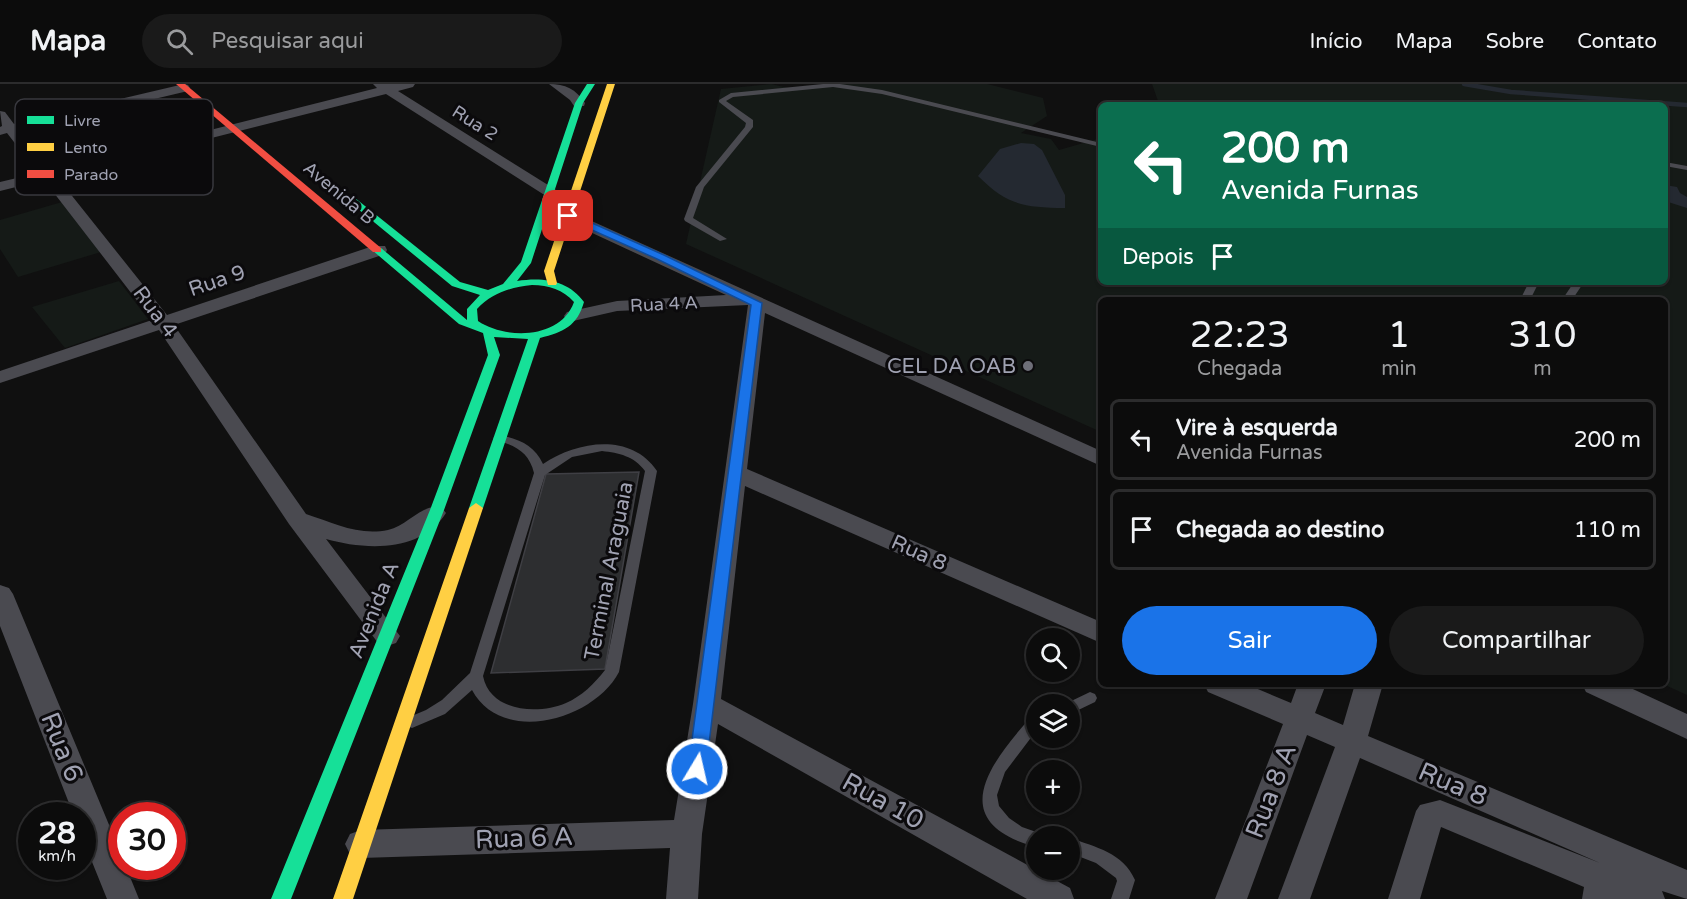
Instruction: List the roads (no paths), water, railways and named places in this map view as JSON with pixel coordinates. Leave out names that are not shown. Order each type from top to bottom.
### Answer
[{"type":"main road","points":[[507,286],[526,262],[551,193],[579,103],[591,84]]},
{"type":"main road","points":[[552,283],[549,271],[611,84]]},
{"type":"main road","name":"Avenida B","points":[[182,86],[198,99]]},
{"type":"main road","points":[[238,110],[272,137]]},
{"type":"main road","name":"Avenida B","points":[[213,111],[463,322],[482,331]]},
{"type":"main road","name":"Avenida B","points":[[345,195],[456,284],[488,294]]},
{"type":"main road","points":[[482,331],[515,337],[535,335],[557,327],[576,308],[574,292],[552,283],[530,282],[507,286],[488,294]]},
{"type":"main road","name":"Avenida A","points":[[280,897],[437,510],[494,355],[482,331],[471,321],[470,314],[479,300],[488,294]]},
{"type":"main road","points":[[343,899],[535,335]]},
{"type":"street","points":[[213,133],[383,87],[409,84]]},
{"type":"street","points":[[555,84],[575,97],[579,103]]},
{"type":"street","points":[[128,99],[182,86]]},
{"type":"street","name":"Rua 2","points":[[383,87],[551,193]]},
{"type":"street","name":"Rua 4","points":[[0,115],[5,129]]},
{"type":"street","points":[[0,187],[15,183]]},
{"type":"street","points":[[551,193],[568,216],[1098,458]]},
{"type":"street","name":"Rua 4","points":[[64,195],[164,323],[297,518],[387,636]]},
{"type":"street","name":"Rua 9","points":[[0,377],[379,250]]},
{"type":"street","points":[[682,899],[687,834],[707,704],[736,472],[751,301]]},
{"type":"street","name":"Rua 4 A","points":[[576,308],[751,301]]},
{"type":"street","name":"Rua 8","points":[[736,472],[1098,632]]},
{"type":"street","name":"Rua 4","points":[[297,518],[320,530],[345,538],[376,539],[411,531],[423,525],[437,510]]},
{"type":"street","name":"Rua 6","points":[[0,594],[123,899]]},
{"type":"street","name":"Rua 8","points":[[1225,687],[1687,886]]},
{"type":"street","name":"Rua 8 A","points":[[1231,899],[1311,687]]},
{"type":"street","points":[[1294,899],[1352,741],[1369,687]]},
{"type":"street","points":[[1602,687],[1687,727]]},
{"type":"street","name":"Rua 10","points":[[707,704],[1058,899]]},
{"type":"street","points":[[1404,899],[1427,821],[1431,815],[1440,813],[1599,889],[1649,899]]},
{"type":"street","name":"Rua 6 A","points":[[362,844],[687,834]]},
{"type":"lane","points":[[723,239],[688,219],[700,187],[749,127],[750,122],[721,101],[731,95],[833,85],[882,92],[1098,144]]},
{"type":"lane","points":[[1668,165],[1687,168]]},
{"type":"lane","points":[[402,725],[435,713],[464,691],[476,676],[540,473],[534,456],[526,449],[517,442],[499,438]]},
{"type":"lane","name":"Terminal Araguaia","points":[[476,676],[481,692],[493,705],[512,714],[537,715],[558,712],[581,703],[599,689],[612,672],[651,471],[644,461],[633,453],[602,447],[566,454],[540,473]]},
{"type":"lane","points":[[1080,703],[1090,698]]},
{"type":"lane","points":[[1026,733],[1003,761],[988,794],[991,813],[1007,828],[1026,835]]},
{"type":"lane","points":[[1080,849],[1095,854],[1122,871],[1126,880],[1120,899]]},
{"type":"waterway","points":[[1464,84],[1511,92],[1646,102]]},
{"type":"waterway","points":[[1668,104],[1687,105]]},
{"type":"place","name":"CEL DA OAB","points":[[1028,366]]}]
